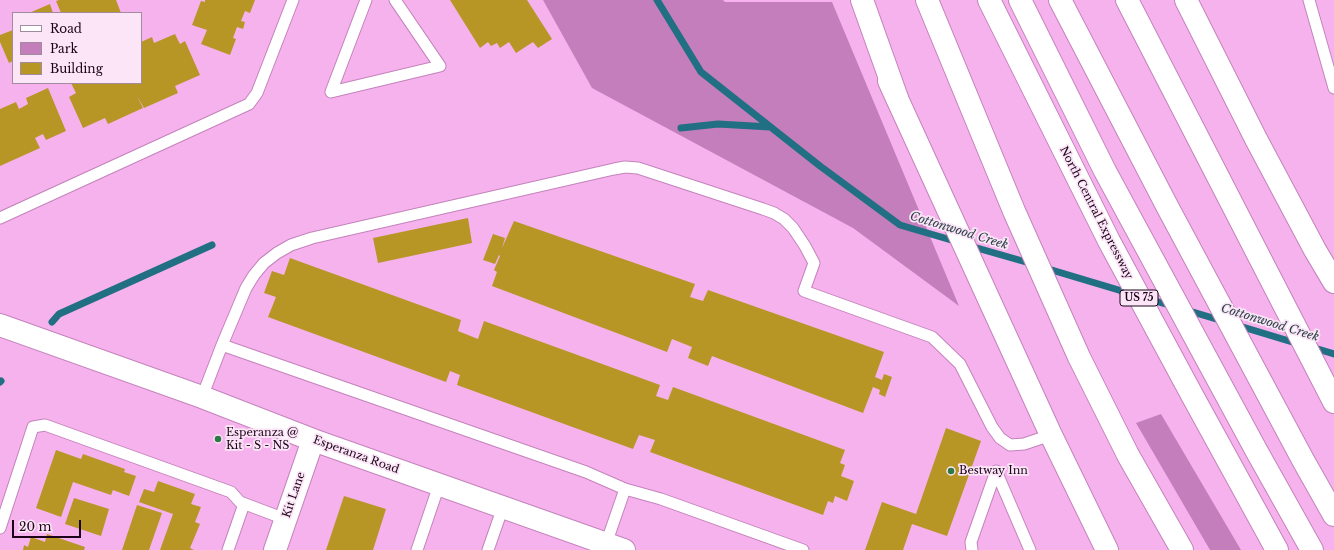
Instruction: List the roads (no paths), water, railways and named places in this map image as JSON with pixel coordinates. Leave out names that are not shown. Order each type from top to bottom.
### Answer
[{"type":"main road","points":[[851,0],[1041,414],[1107,550]]},
{"type":"main road","points":[[862,0],[897,98]]},
{"type":"main road","points":[[927,0],[1048,290],[1099,398],[1128,455],[1182,550]]},
{"type":"main road","name":"North Central Expressway","points":[[989,0],[1120,261],[1277,550]]},
{"type":"main road","points":[[1020,0],[1108,178],[1248,436],[1312,550]]},
{"type":"main road","points":[[1060,0],[1167,206],[1334,515]]},
{"type":"main road","points":[[1127,0],[1334,402]]},
{"type":"main road","points":[[1186,0],[1256,139],[1315,250],[1334,282]]},
{"type":"main road","points":[[1246,230],[1334,375]]},
{"type":"main road","name":"Esperanza Road","points":[[0,325],[202,397],[313,440],[615,547]]},
{"type":"main road","name":"Kit Lane","points":[[275,550],[313,440]]},
{"type":"lane","points":[[0,218],[249,104],[257,92],[292,0]]},
{"type":"lane","points":[[366,0],[331,92],[440,66],[395,0]]},
{"type":"lane","points":[[1309,0],[1334,88]]},
{"type":"lane","points":[[202,397],[246,288],[264,263],[291,245],[320,236],[625,167],[638,168],[774,213],[784,219],[793,228],[806,246],[814,263],[804,291],[932,337],[960,364],[992,427],[1000,438],[1010,445],[1024,444],[1051,435]]},
{"type":"lane","points":[[222,345],[586,472],[625,489],[661,499],[803,550]]},
{"type":"lane","points":[[0,528],[33,427],[45,425],[231,492],[240,502],[244,504],[285,519]]},
{"type":"lane","points":[[972,550],[971,542],[996,471],[1030,550]]},
{"type":"lane","points":[[416,550],[439,485]]},
{"type":"lane","points":[[615,547],[625,489]]},
{"type":"lane","points":[[228,550],[244,504]]},
{"type":"lane","points":[[488,550],[503,507]]},
{"type":"waterway","name":"Cottonwood Creek","points":[[657,0],[701,72],[820,166],[900,225],[958,242]]},
{"type":"waterway","points":[[681,128],[718,124],[770,127]]},
{"type":"waterway","points":[[52,322],[59,314],[212,245]]},
{"type":"waterway","name":"Cottonwood Creek","points":[[970,246],[1033,264]]},
{"type":"waterway","name":"Cottonwood Creek","points":[[1045,268],[1132,294]]},
{"type":"waterway","name":"Cottonwood Creek","points":[[1144,298],[1173,306]]},
{"type":"waterway","name":"Cottonwood Creek","points":[[1186,310],[1223,321]]},
{"type":"waterway","name":"Cottonwood Creek","points":[[1236,325],[1299,344]]},
{"type":"waterway","name":"Cottonwood Creek","points":[[1311,347],[1334,354]]},
{"type":"place","name":"Esperanza @ Kit - S - NS","points":[[218,439]]},
{"type":"place","name":"Bestway Inn","points":[[951,471]]}]
